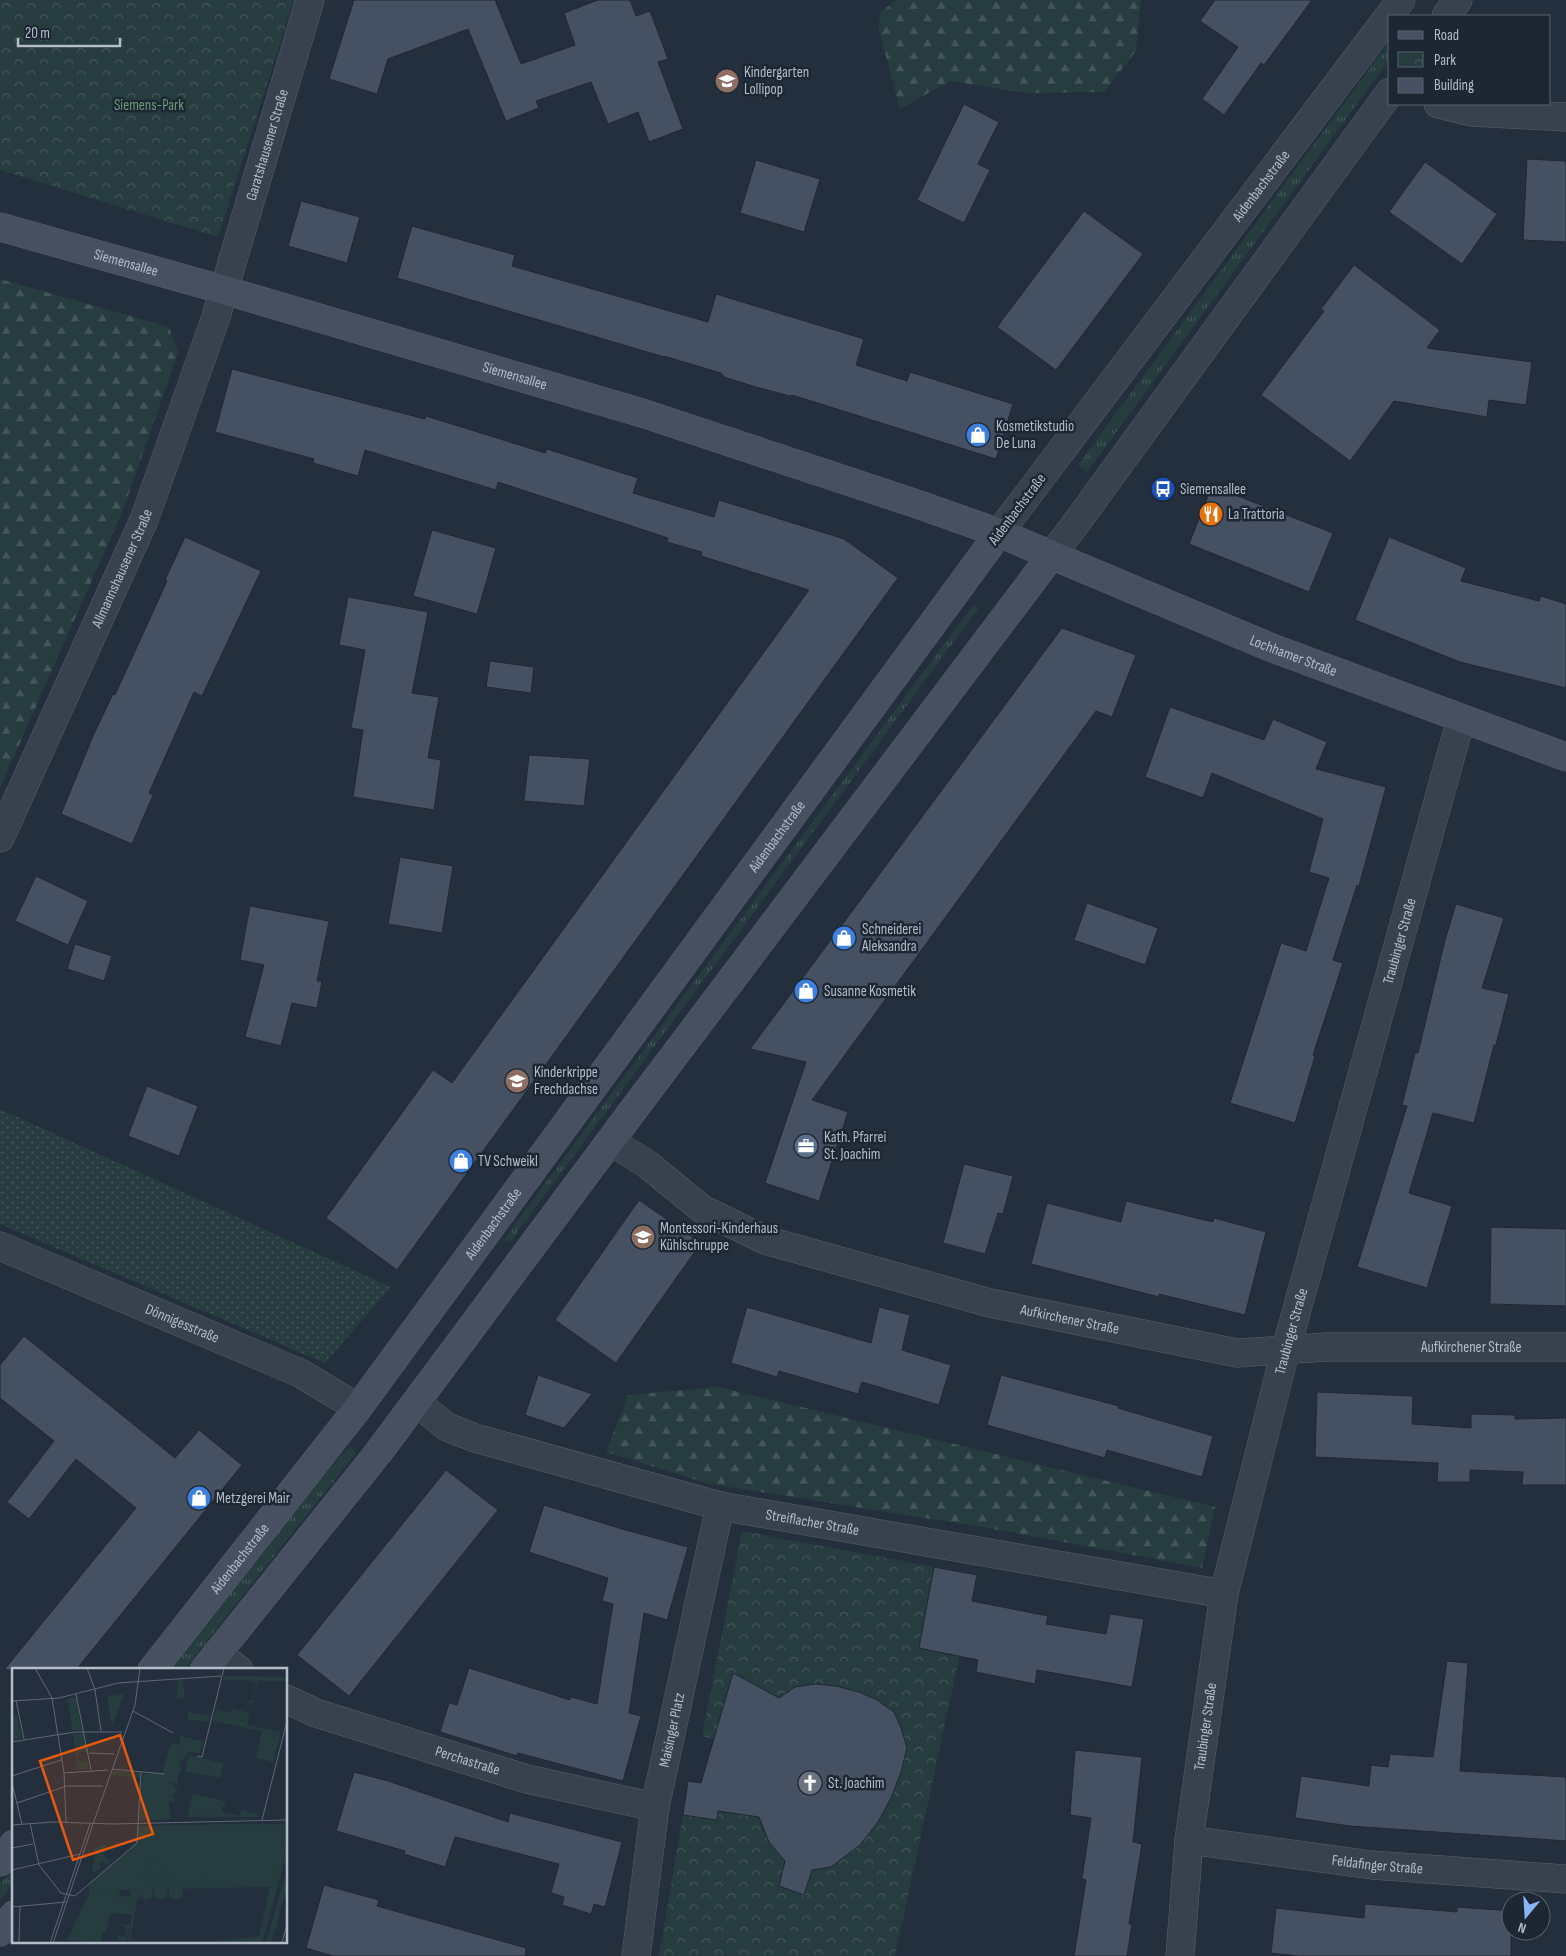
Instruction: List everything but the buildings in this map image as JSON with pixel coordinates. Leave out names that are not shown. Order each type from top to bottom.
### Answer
[{"type":"main road","name":"Siemensallee","points":[[0,227],[224,290],[642,413],[934,509],[1024,544]]},
{"type":"main road","name":"Aidenbachstraße","points":[[154,1668],[358,1408],[998,533]]},
{"type":"main road","name":"Lochhamer Straße","points":[[1024,544],[1267,646],[1566,757]]},
{"type":"main road","points":[[210,1662],[378,1453],[1050,556]]},
{"type":"main road","points":[[0,1862],[12,1847]]},
{"type":"main road","points":[[0,1932],[12,1917]]},
{"type":"street","name":"Garatshausener Straße","points":[[224,290],[310,0]]},
{"type":"street","name":"Aidenbachstraße","points":[[1390,15],[1401,0]]},
{"type":"street","points":[[1447,15],[1458,0]]},
{"type":"street","name":"Aidenbachstraße","points":[[998,533],[1388,17]]},
{"type":"street","points":[[1050,556],[1080,518],[1388,95]]},
{"type":"street","points":[[1442,105],[1470,112],[1566,118]]},
{"type":"street","name":"Allmannshausener Straße","points":[[0,838],[144,520],[224,290]]},
{"type":"street","name":"Traubinger Straße","points":[[1180,1956],[1189,1840],[1224,1594],[1286,1348],[1461,719]]},
{"type":"street","name":"Aufkirchener Straße","points":[[610,1141],[647,1164],[702,1209],[765,1240],[1000,1305],[1237,1353],[1286,1348],[1566,1347]]},
{"type":"street","name":"Dönnigesstraße","points":[[0,1246],[300,1373],[358,1408]]},
{"type":"street","name":"Streiflacher Straße","points":[[416,1402],[447,1427],[475,1438],[720,1506],[1224,1594]]},
{"type":"street","name":"Maisinger Platz","points":[[636,1956],[655,1807],[720,1506]]},
{"type":"street","points":[[210,1662],[232,1668]]},
{"type":"street","name":"Perchastraße","points":[[288,1700],[316,1713],[527,1780],[655,1807]]},
{"type":"street","name":"Feldafinger Straße","points":[[1189,1840],[1372,1864],[1566,1879]]},
{"type":"green space","name":"Siemens-Park","points":[[0,0],[294,0],[218,237],[0,170]]},
{"type":"green space","points":[[896,0],[1141,0],[1136,51],[1104,92],[1026,93],[950,81],[900,109],[878,26],[881,12]]},
{"type":"green space","points":[[1388,44],[1388,62],[1087,472],[1078,465]]},
{"type":"green space","points":[[0,279],[169,327],[178,353],[123,510],[0,788]]},
{"type":"green space","points":[[973,605],[978,609],[510,1242],[504,1239]]},
{"type":"green space","points":[[0,1109],[391,1287],[325,1363],[0,1224]]},
{"type":"green space","points":[[718,1387],[1215,1507],[1202,1568],[988,1528],[710,1484],[606,1452],[628,1395]]},
{"type":"green space","points":[[350,1446],[356,1453],[186,1668],[171,1668],[314,1486]]},
{"type":"green space","points":[[742,1531],[977,1575],[895,1956],[659,1956],[683,1815],[717,1820],[718,1811],[759,1817],[769,1842],[785,1861],[779,1886],[804,1894],[812,1870],[831,1867],[878,1822],[891,1798],[901,1772],[907,1748],[901,1728],[877,1700],[859,1692],[836,1686],[815,1684],[795,1687],[714,1739],[702,1736]]},
{"type":"green space","points":[[12,1869],[12,1885],[0,1900],[0,1884]]},
{"type":"place","name":"Kindergarten Lollipop","points":[[727,81]]},
{"type":"place","name":"Kosmetikstudio De Luna","points":[[978,435]]},
{"type":"place","name":"Siemensallee","points":[[1163,489]]},
{"type":"place","name":"La Trattoria","points":[[1211,514]]},
{"type":"place","name":"Schneiderei Aleksandra","points":[[844,938]]},
{"type":"place","name":"Susanne Kosmetik","points":[[806,991]]},
{"type":"place","name":"Kinderkrippe Frechdachse","points":[[517,1081]]},
{"type":"place","name":"Kath. Pfarrei St. Joachim","points":[[806,1146]]},
{"type":"place","name":"TV Schweikl","points":[[461,1161]]},
{"type":"place","name":"Montessori-Kinderhaus Kühlschruppe","points":[[643,1237]]},
{"type":"place","name":"Metzgerei Mair","points":[[199,1498]]},
{"type":"place","name":"St. Joachim","points":[[810,1783]]}]
